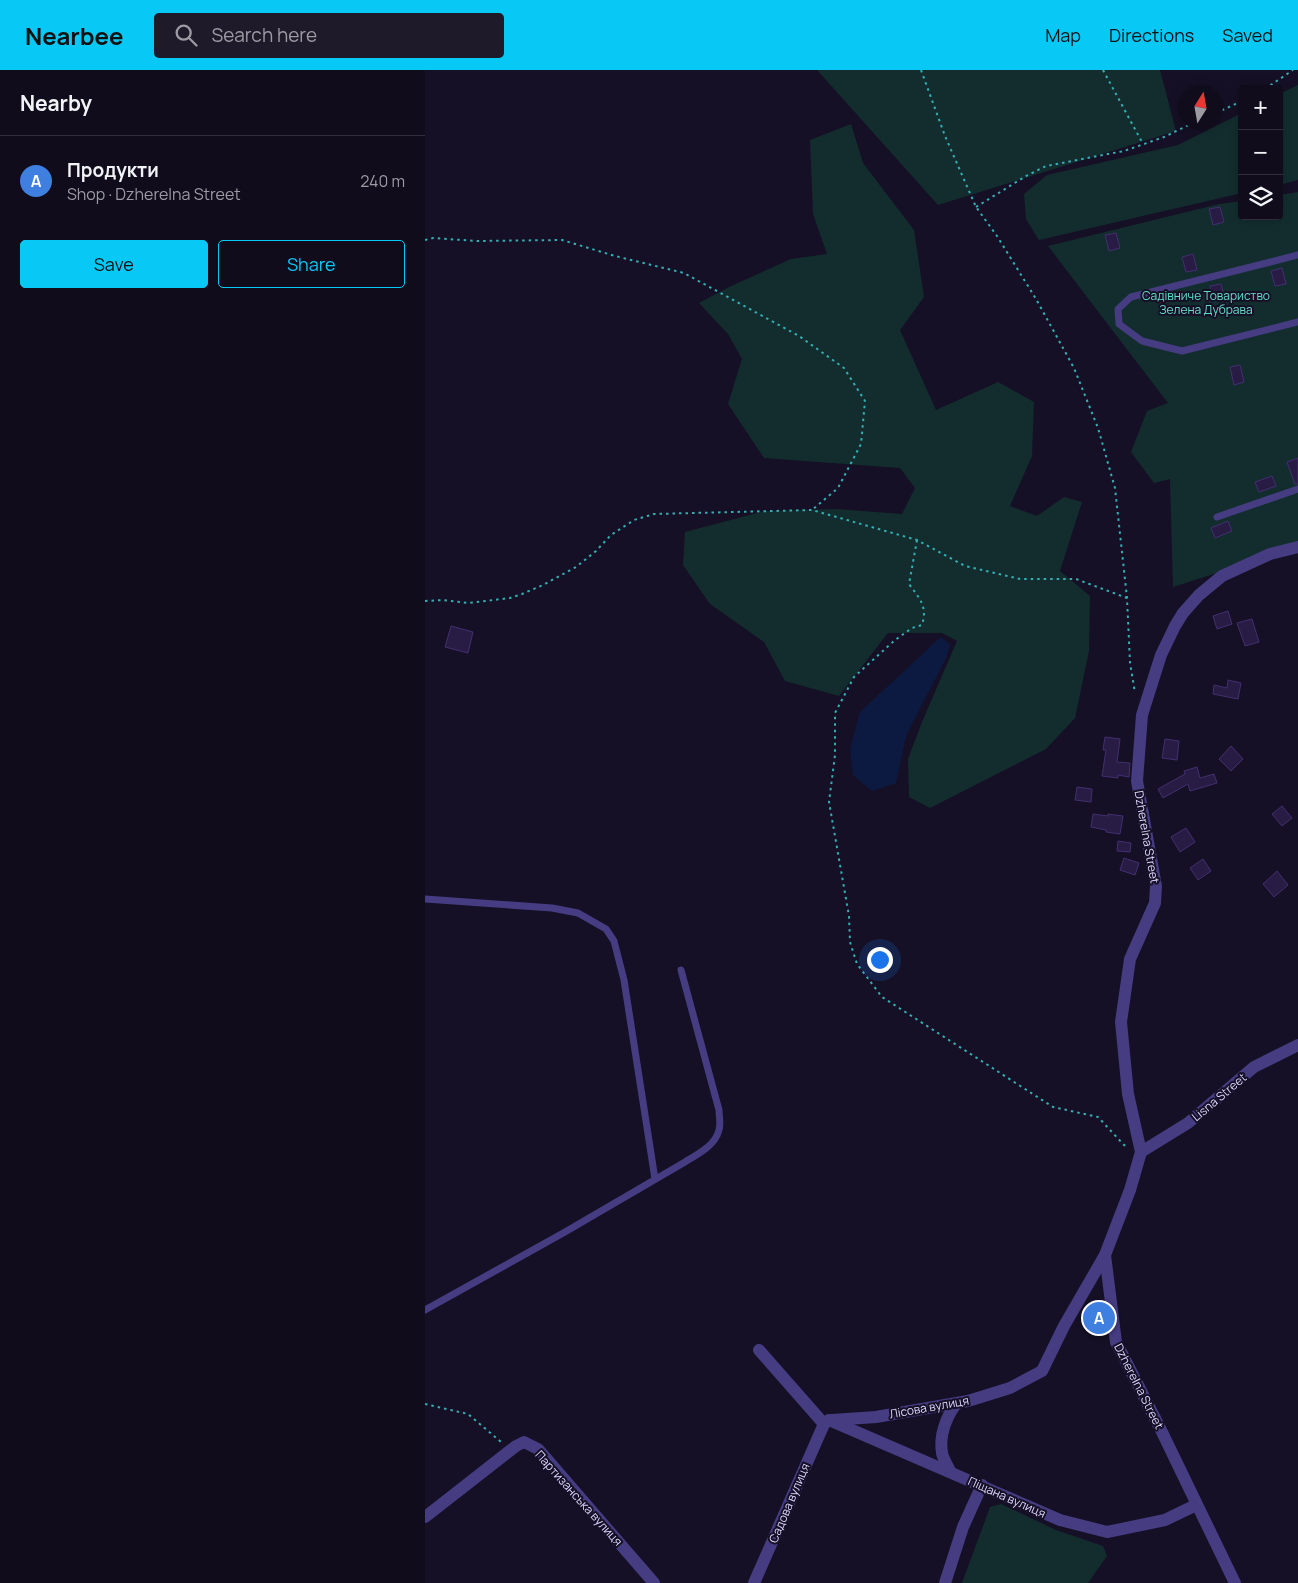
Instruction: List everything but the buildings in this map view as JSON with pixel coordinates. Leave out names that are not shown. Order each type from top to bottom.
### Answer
[{"type":"street","name":"Dzherelna Street","points":[[1235,1583],[1165,1437],[1116,1342],[1105,1255],[1130,1190],[1141,1152],[1128,1094],[1121,1022],[1129,959],[1155,903],[1156,886],[1137,781],[1142,715],[1161,655],[1175,626],[1199,595],[1223,576],[1270,554],[1298,547]]},
{"type":"street","name":"Lisna Street","points":[[1141,1152],[1188,1123],[1254,1067],[1298,1046]]},
{"type":"street","name":"Лісова вулиця","points":[[826,1422],[876,1417],[968,1402],[1010,1388],[1042,1371],[1064,1326],[1105,1255]]},
{"type":"street","points":[[759,1350],[826,1422]]},
{"type":"street","points":[[950,1471],[942,1454],[943,1435],[947,1416],[956,1404]]},
{"type":"street","name":"Піщана вулиця","points":[[826,1422],[950,1471],[1060,1520],[1107,1532],[1165,1520],[1196,1505]]},
{"type":"street","name":"Садова вулиця","points":[[754,1583],[826,1422]]},
{"type":"street","name":"Партизанська вулиця","points":[[516,1446],[523,1442],[538,1449],[654,1583]]},
{"type":"street","points":[[425,1518],[516,1446]]},
{"type":"street","points":[[945,1583],[963,1527],[982,1485]]},
{"type":"lane","points":[[1298,255],[1131,297],[1118,309],[1119,324],[1142,341],[1182,351],[1298,322]]},
{"type":"lane","points":[[1217,517],[1298,488]]},
{"type":"lane","points":[[425,899],[552,908],[578,913],[606,929],[614,941],[624,980],[655,1179]]},
{"type":"lane","points":[[425,1310],[703,1152],[714,1140],[719,1130],[719,1110],[681,970]]},
{"type":"path","points":[[921,70],[945,136],[976,207],[997,236],[1070,359],[1094,419],[1115,488],[1127,598],[1130,663],[1136,699],[1142,715]]},
{"type":"path","points":[[1103,70],[1143,144]]},
{"type":"path","points":[[1271,85],[1293,70]]},
{"type":"path","points":[[1223,109],[1238,103]]},
{"type":"path","points":[[976,207],[1046,166],[1124,151],[1178,129]]},
{"type":"path","points":[[425,240],[433,238],[477,242],[562,240],[615,256],[684,273],[799,336],[844,368],[865,401],[861,444],[838,488],[812,510]]},
{"type":"path","points":[[425,601],[443,600],[468,603],[510,598],[522,594],[576,567],[597,551],[611,535],[634,520],[654,514],[812,510],[917,540],[965,566],[1020,579],[1076,579],[1127,598]]},
{"type":"path","points":[[917,540],[909,584],[924,607],[925,617],[922,625],[912,628],[895,640],[854,677],[835,713],[835,755],[829,802],[849,916],[850,942],[857,964],[882,997],[1053,1107],[1070,1109],[1098,1117],[1124,1145],[1141,1152]]},
{"type":"path","points":[[425,1404],[468,1414],[500,1442],[516,1446]]},
{"type":"green space","points":[[817,70],[1160,70],[1176,131],[938,205]]},
{"type":"green space","points":[[1298,85],[1298,180],[1283,184],[1283,130],[1283,92]]},
{"type":"green space","points":[[1238,115],[1238,194],[1039,240],[1026,219],[1024,194],[1047,175],[1178,145],[1208,130],[1223,130],[1223,122]]},
{"type":"green space","points":[[851,124],[863,163],[914,230],[924,297],[900,330],[936,410],[998,382],[1034,402],[1032,456],[1010,506],[1037,516],[1064,497],[1082,502],[1060,571],[1090,596],[1089,651],[1075,718],[1046,749],[930,808],[909,797],[908,759],[957,641],[942,633],[888,633],[839,696],[785,681],[764,642],[710,604],[683,565],[685,532],[765,511],[836,509],[902,514],[915,488],[900,468],[764,458],[728,404],[742,359],[728,334],[699,303],[791,259],[827,254],[813,214],[810,140]]},
{"type":"green space","name":"Садівниче Товариство Зелена Дубрава","points":[[1298,192],[1298,547],[1173,587],[1170,479],[1154,483],[1131,452],[1147,411],[1168,403],[1048,246],[1219,204],[1238,202],[1238,220],[1283,220],[1283,194]]},
{"type":"green space","points":[[1001,1504],[1056,1530],[1103,1546],[1107,1556],[1088,1583],[962,1583],[990,1507]]},
{"type":"water","points":[[941,637],[950,645],[946,658],[906,736],[896,783],[872,791],[853,775],[850,749],[860,712]]},
{"type":"place","name":"Продукти","points":[[1099,1318]]}]
